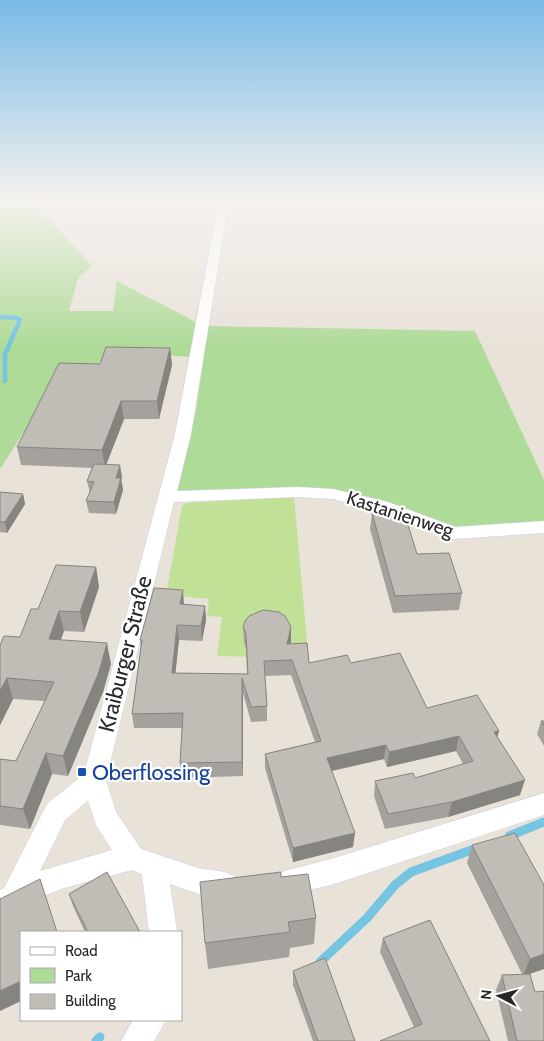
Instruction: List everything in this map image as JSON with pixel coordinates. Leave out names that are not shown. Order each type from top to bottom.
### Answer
[{"type":"street","name":"Kraiburger Straße","points":[[94,780],[183,434],[215,249]]},
{"type":"street","name":"Kastanienweg","points":[[166,497],[298,492],[333,494],[382,506],[453,533],[544,527]]},
{"type":"street","points":[[7,900],[56,812],[94,780],[105,817],[143,862],[164,931]]},
{"type":"street","points":[[7,900],[79,870],[143,862],[198,882],[222,885],[280,883],[331,872],[544,804]]},
{"type":"street","points":[[136,1041],[150,1021]]},
{"type":"green space","points":[[0,249],[76,249],[92,266],[78,278],[69,311],[113,311],[117,281],[196,322],[189,357],[117,351],[91,368],[59,377],[0,469]]},
{"type":"green space","points":[[208,326],[475,331],[544,480],[544,523],[457,530],[349,493],[177,494],[196,411]]},
{"type":"green space","points":[[294,497],[308,652],[255,657],[217,656],[222,617],[207,616],[209,599],[166,595],[182,506],[186,503]]},
{"type":"building","points":[[106,347],[170,348],[157,401],[121,401],[102,450],[17,447],[59,363],[100,364]]},
{"type":"building","points":[[94,464],[120,465],[116,478],[121,478],[114,502],[86,501],[94,482],[87,481]]},
{"type":"building","points":[[0,492],[23,494],[5,522],[0,522]]},
{"type":"building","points":[[404,512],[417,554],[449,553],[462,593],[395,596],[372,513]]},
{"type":"building","points":[[56,565],[96,567],[80,612],[59,611],[49,639],[107,643],[99,672],[63,756],[46,753],[23,809],[0,806],[0,759],[16,761],[54,682],[7,678],[0,691],[0,645],[4,636],[20,637],[31,609],[38,609]]},
{"type":"building","points":[[154,588],[183,590],[180,604],[205,606],[201,626],[177,625],[172,673],[248,674],[246,634],[243,627],[245,621],[249,616],[263,610],[279,612],[285,616],[291,627],[287,644],[307,643],[309,663],[347,655],[351,663],[400,653],[427,708],[477,695],[499,731],[494,732],[525,780],[452,802],[388,814],[375,781],[413,773],[415,778],[473,761],[459,736],[389,752],[386,745],[327,758],[355,833],[293,848],[265,754],[321,741],[292,660],[264,661],[267,706],[251,707],[242,678],[242,762],[180,763],[183,713],[132,714],[142,640],[140,640]]},
{"type":"building","points":[[515,833],[544,885],[544,954],[530,959],[472,845]]},
{"type":"building","points":[[107,872],[139,931],[88,931],[69,894]]},
{"type":"building","points":[[281,872],[281,877],[308,874],[316,918],[288,922],[290,932],[205,943],[200,882]]},
{"type":"building","points":[[40,879],[57,931],[20,931],[20,981],[0,991],[0,899]]},
{"type":"building","points":[[430,920],[490,1041],[380,1041],[422,1024],[383,938]]},
{"type":"building","points":[[325,958],[355,1041],[318,1041],[293,971]]},
{"type":"building","points":[[530,974],[535,992],[544,991],[544,1041],[517,1041],[502,975]]},
{"type":"waterway","points":[[0,317],[17,318],[20,320],[5,354],[5,381]]},
{"type":"waterway","points":[[509,836],[544,822]]},
{"type":"waterway","points":[[320,962],[367,918],[395,885],[411,872],[477,848]]},
{"type":"waterway","points":[[96,1041],[100,1037]]},
{"type":"place","name":"Oberflossing","points":[[82,772]]}]
